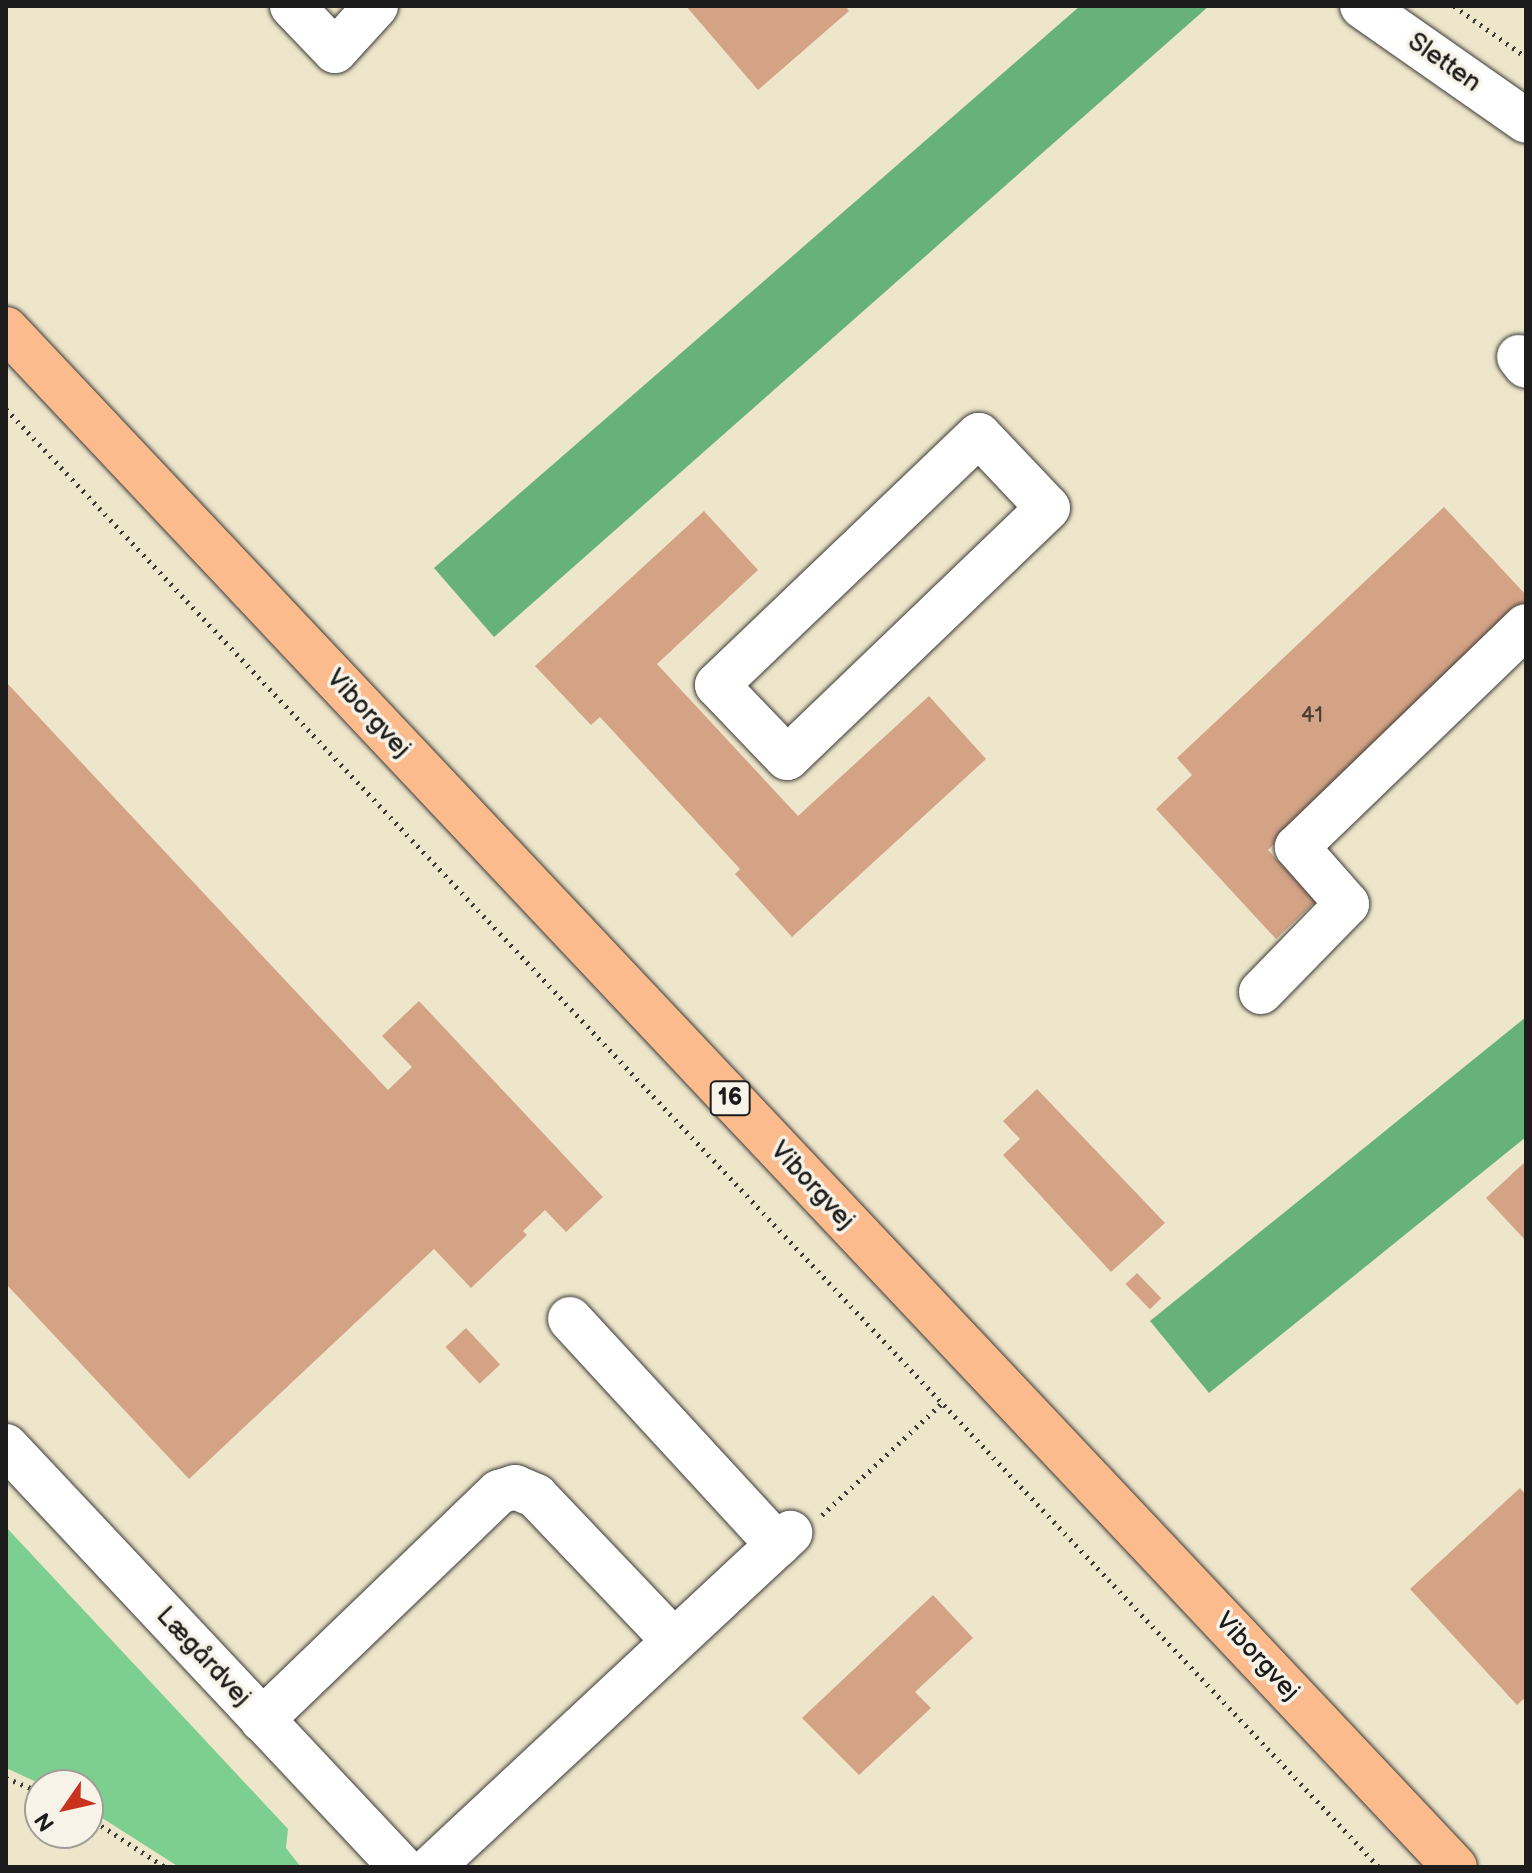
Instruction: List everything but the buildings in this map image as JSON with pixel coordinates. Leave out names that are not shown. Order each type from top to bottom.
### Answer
[{"type":"main road","name":"Viborgvej","points":[[6,329],[1455,1867]]},
{"type":"street","points":[[292,6],[335,51],[376,6]]},
{"type":"street","name":"Sletten","points":[[1362,6],[1526,121]]},
{"type":"street","points":[[979,435],[1048,508],[787,758],[717,685],[979,435]]},
{"type":"street","points":[[1261,992],[1347,904],[1297,847],[1526,626]]},
{"type":"street","points":[[432,1867],[784,1539],[570,1319]]},
{"type":"street","name":"Lægårdvej","points":[[6,1446],[401,1867]]},
{"type":"street","points":[[262,1720],[499,1492],[515,1487],[536,1496],[674,1641]]},
{"type":"path","points":[[1454,6],[1526,57]]},
{"type":"path","points":[[6,409],[1379,1867]]},
{"type":"path","points":[[784,1539],[801,1533],[941,1404]]},
{"type":"path","points":[[104,1827],[165,1867]]},
{"type":"green space","points":[[1080,6],[1209,6],[494,637],[434,568]]},
{"type":"green space","points":[[1526,1017],[1526,1137],[1209,1393],[1150,1321]]},
{"type":"green space","points":[[6,1527],[288,1829],[286,1848],[301,1867],[179,1867],[104,1819],[104,1769],[24,1769],[24,1776],[6,1768]]}]
